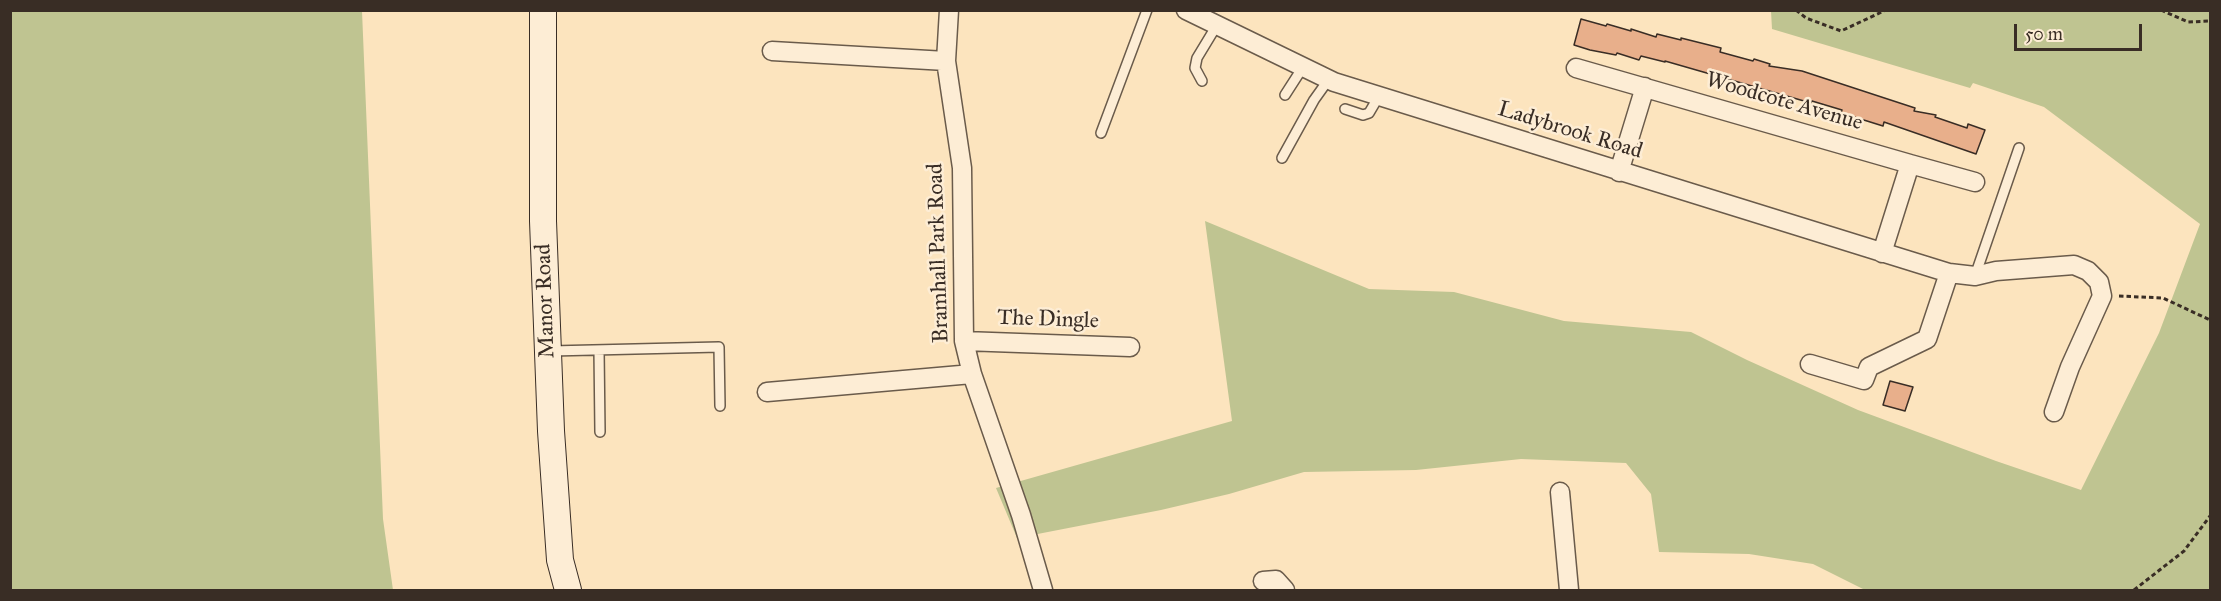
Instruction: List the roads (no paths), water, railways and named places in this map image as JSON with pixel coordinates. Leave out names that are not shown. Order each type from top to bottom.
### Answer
[{"type":"street","name":"Manor Road","points":[[543,10],[543,221],[551,431],[560,561],[568,591]]},
{"type":"street","name":"Bramhall Park Road","points":[[949,10],[946,61],[962,168],[964,340],[972,374],[1021,515],[1043,591]]},
{"type":"street","name":"Ladybrook Road","points":[[1186,10],[1214,19],[1302,67],[1329,79],[1619,172],[1949,273],[1975,276],[1996,271],[2074,265],[2088,271],[2099,282],[2102,296],[2070,367],[2054,412]]},
{"type":"street","points":[[772,51],[946,61]]},
{"type":"street","name":"Woodcote Avenue","points":[[1576,69],[1975,182]]},
{"type":"street","points":[[1619,172],[1645,87]]},
{"type":"street","points":[[1882,253],[1910,164]]},
{"type":"street","points":[[1810,364],[1864,380],[1869,367],[1927,339],[1949,273]]},
{"type":"street","name":"The Dingle","points":[[964,340],[1130,347]]},
{"type":"street","points":[[767,392],[972,374]]},
{"type":"street","points":[[1560,492],[1569,591]]},
{"type":"street","points":[[1263,580],[1276,580],[1285,591]]},
{"type":"lane","points":[[1101,133],[1147,10]]},
{"type":"lane","points":[[1202,81],[1195,68],[1214,19]]},
{"type":"lane","points":[[1285,95],[1302,67]]},
{"type":"lane","points":[[1282,158],[1314,100],[1329,79]]},
{"type":"lane","points":[[1345,109],[1363,115],[1369,113],[1379,96]]},
{"type":"lane","points":[[1975,276],[2019,147]]},
{"type":"lane","points":[[548,351],[719,346],[720,406]]},
{"type":"lane","points":[[599,350],[600,432]]}]
